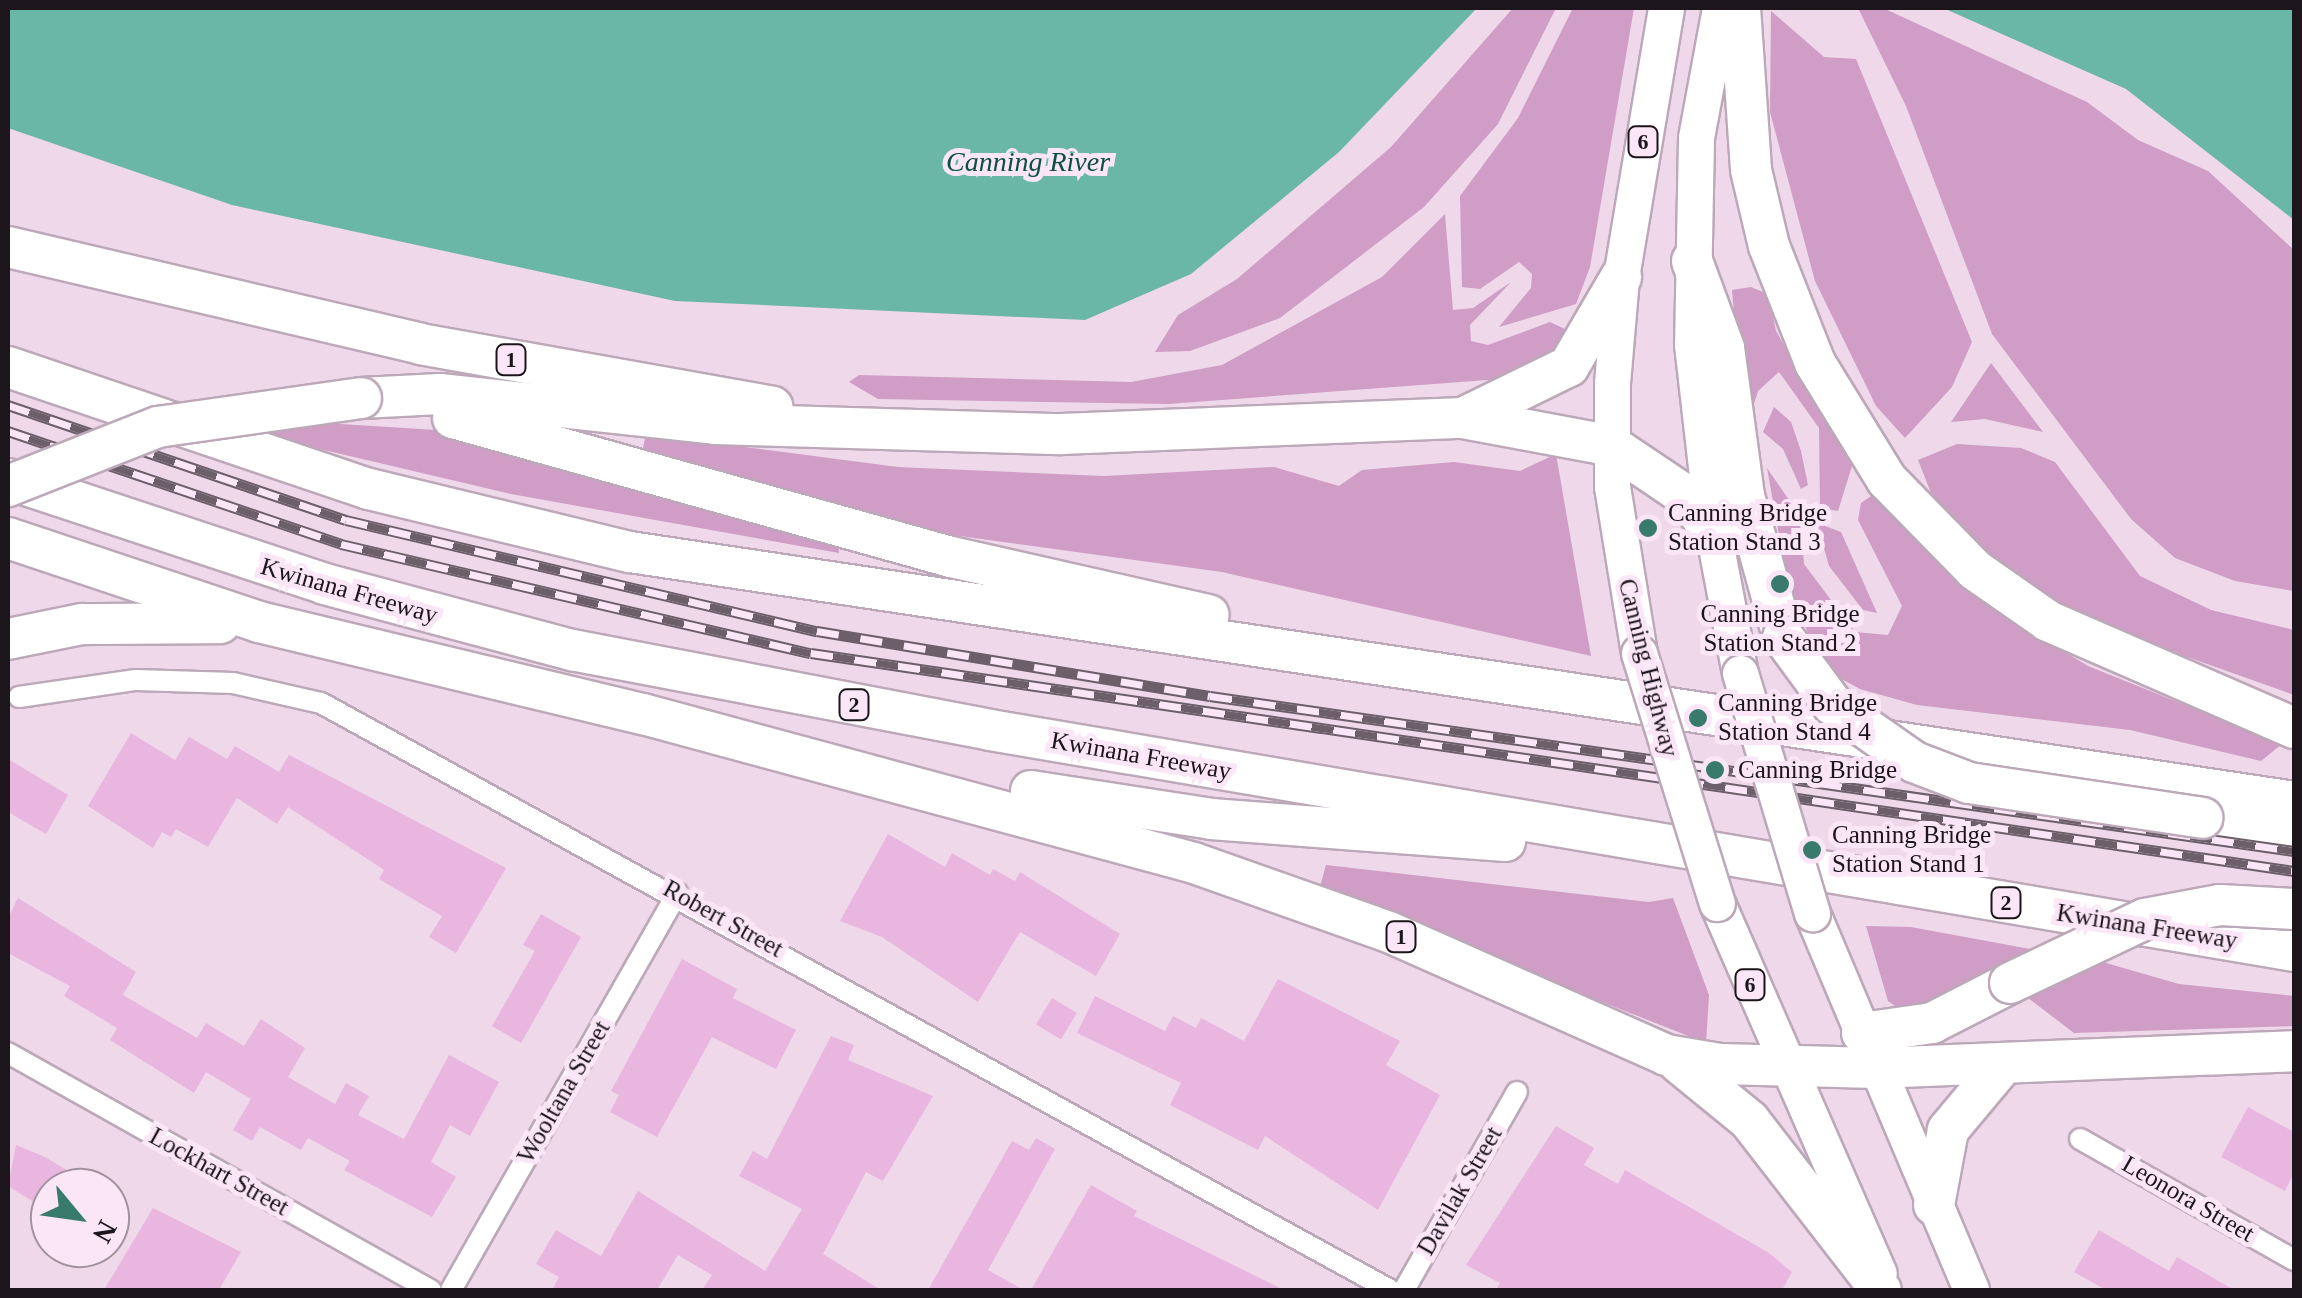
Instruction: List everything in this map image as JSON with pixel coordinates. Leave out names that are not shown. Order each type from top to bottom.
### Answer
[{"type":"highway","name":"Canning Highway","points":[[1666,8],[1620,277],[1612,446],[1638,652],[1717,903],[1884,1290]]},
{"type":"highway","name":"6","points":[[1714,536],[1692,261],[1696,138],[1720,8]]},
{"type":"highway","points":[[1740,8],[1751,170],[1780,282],[1838,408],[1887,480],[1975,570],[2039,616],[2294,728]]},
{"type":"highway","name":"1","points":[[8,247],[420,344],[888,430],[1190,433],[1462,418],[1612,446],[1688,497],[1714,536],[1740,673],[1812,913],[1971,1290]]},
{"type":"highway","points":[[1692,261],[1724,348],[1744,496],[1783,637],[1808,677],[1862,731],[1928,768],[1969,783],[2294,831]]},
{"type":"highway","name":"1","points":[[1462,418],[1569,366],[1620,277]]},
{"type":"highway","points":[[8,367],[241,451],[501,525],[743,570],[2294,802]]},
{"type":"highway","points":[[8,483],[158,427],[361,398],[440,394],[714,424],[888,430]]},
{"type":"highway","points":[[361,398],[618,459],[950,557],[1536,688]]},
{"type":"highway","name":"Kwinana Freeway","points":[[8,483],[324,584],[572,650],[1718,857],[2294,951]]},
{"type":"highway","name":"1","points":[[8,538],[259,622],[643,714],[1194,862],[1389,932],[1666,1055],[1749,1120],[1884,1290]]},
{"type":"highway","points":[[8,639],[82,624],[259,622]]},
{"type":"highway","points":[[643,714],[1211,820],[1718,857]]},
{"type":"highway","points":[[1666,1055],[1786,1066],[1869,1051],[2145,919],[2220,905],[2294,909]]},
{"type":"highway","points":[[1869,1051],[2004,1063],[2294,1050]]},
{"type":"highway","points":[[1934,1204],[1948,1130],[2004,1063]]},
{"type":"street","name":"Robert Street","points":[[19,698],[136,680],[233,683],[321,703],[676,893],[1390,1290]]},
{"type":"street","name":"Wooltana Street","points":[[450,1290],[676,893]]},
{"type":"street","name":"Lockhart Street","points":[[8,1053],[431,1290]]},
{"type":"street","name":"Davilak Street","points":[[1404,1290],[1517,1092]]},
{"type":"street","name":"Leonora Street","points":[[2080,1139],[2294,1260]]},
{"type":"shaded area","points":[[1513,8],[1556,8],[1498,124],[1424,207],[1280,318],[1190,351],[1155,352],[1178,315],[1237,279],[1391,147]]},
{"type":"shaded area","points":[[1573,8],[1634,8],[1590,267],[1576,304],[1499,327],[1531,288],[1532,274],[1519,262],[1480,289],[1462,287],[1460,196],[1518,118]]},
{"type":"shaded area","points":[[1858,8],[1883,8],[2087,102],[2138,140],[2208,171],[2294,250],[2294,591],[2235,581],[2175,558],[2131,519],[1992,334],[1906,106]]},
{"type":"shaded area","points":[[1771,11],[1824,57],[1856,59],[1972,342],[1952,387],[1905,438],[1876,406],[1815,281],[1770,112]]},
{"type":"shaded area","points":[[1445,214],[1453,310],[1473,308],[1511,282],[1470,325],[1471,341],[1488,345],[1550,322],[1567,330],[1563,343],[1514,378],[1168,404],[878,399],[849,382],[859,375],[1131,382],[1222,365],[1382,277]]},
{"type":"shaded area","points":[[1751,287],[1768,294],[1776,331],[1852,466],[1838,511],[1820,508],[1819,428],[1779,372],[1758,391],[1745,433],[1732,290]]},
{"type":"shaded area","points":[[1991,363],[2043,432],[1985,419],[1951,422]]},
{"type":"shaded area","points":[[1774,407],[1791,422],[1801,451],[1808,485],[1801,489],[1783,449],[1763,432]]},
{"type":"shaded area","points":[[308,422],[469,432],[838,537],[839,553],[511,494],[256,434],[263,425]]},
{"type":"shaded area","points":[[646,434],[898,467],[1104,476],[1274,467],[1339,486],[1362,470],[1454,462],[1520,471],[1556,454],[1591,656],[1222,572],[938,533],[643,448]]},
{"type":"shaded area","points":[[1957,444],[2021,448],[2055,462],[2140,576],[2211,610],[2294,630],[2294,695],[2089,622],[1977,547],[1931,493],[1918,460]]},
{"type":"shaded area","points":[[1767,468],[1800,516],[1804,564],[1855,632],[1888,635],[1902,606],[1858,520],[1861,503],[1877,492],[1995,610],[2088,666],[2282,744],[2261,761],[2130,730],[1917,705],[1860,689],[1827,671],[1807,631],[1786,575]]},
{"type":"shaded area","points":[[1817,523],[1841,532],[1877,613],[1863,610],[1829,566]]},
{"type":"shaded area","points":[[1326,865],[1649,902],[1673,898],[1709,995],[1706,1043],[1319,890]]},
{"type":"shaded area","points":[[1866,926],[1911,927],[2106,963],[2179,984],[2294,996],[2294,1026],[2074,1033],[2028,998],[2009,961],[1963,991],[1903,1012],[1888,1001]]},
{"type":"water","name":"Canning River","points":[[8,8],[1477,8],[1339,152],[1191,274],[1085,320],[675,301],[232,205],[8,128]]},
{"type":"water","points":[[1943,8],[2294,8],[2294,220],[2126,89]]},
{"type":"building","points":[[131,733],[175,760],[189,737],[227,759],[235,746],[279,772],[289,755],[506,868],[456,953],[429,937],[442,916],[379,879],[384,870],[288,807],[277,824],[237,798],[208,847],[176,829],[171,837],[162,832],[153,848],[88,806]]},
{"type":"building","points":[[8,759],[68,795],[46,834],[8,812]]},
{"type":"building","points":[[888,834],[945,867],[952,853],[990,875],[993,869],[1015,881],[1020,872],[1120,934],[1096,976],[1020,932],[978,1002],[882,937],[840,921]]},
{"type":"building","points":[[18,898],[136,972],[123,995],[197,1038],[206,1023],[244,1046],[261,1019],[305,1048],[288,1077],[335,1104],[346,1083],[369,1096],[358,1115],[404,1139],[449,1055],[499,1082],[470,1136],[450,1125],[431,1162],[456,1177],[432,1217],[344,1170],[350,1161],[308,1138],[301,1150],[260,1127],[252,1141],[233,1130],[251,1099],[206,1072],[194,1093],[110,1040],[117,1028],[64,996],[70,986],[8,953],[8,918]]},
{"type":"building","points":[[541,914],[581,937],[521,1043],[492,1026],[535,951],[523,945]]},
{"type":"building","points":[[682,959],[737,989],[733,998],[796,1030],[776,1069],[712,1037],[657,1137],[610,1112],[619,1095],[611,1091]]},
{"type":"building","points":[[1278,979],[1400,1041],[1386,1065],[1440,1095],[1378,1210],[1265,1136],[1258,1150],[1170,1105],[1181,1083],[1077,1033],[1095,996],[1165,1031],[1173,1016],[1196,1028],[1201,1018],[1244,1041]]},
{"type":"building","points":[[1052,998],[1077,1013],[1061,1040],[1036,1025]]},
{"type":"building","points":[[831,1036],[854,1045],[848,1060],[933,1096],[883,1181],[866,1172],[823,1254],[881,1290],[702,1290],[712,1275],[678,1255],[657,1290],[552,1290],[559,1277],[536,1264],[556,1230],[601,1256],[638,1191],[765,1271],[802,1209],[739,1176],[753,1151],[767,1159]]},
{"type":"building","points":[[2248,1107],[2294,1132],[2294,1173],[2285,1191],[2221,1157]]},
{"type":"building","points":[[1556,1126],[1594,1148],[1584,1165],[1618,1184],[1625,1170],[1769,1253],[1792,1272],[1782,1290],[1496,1290],[1500,1283],[1466,1265]]},
{"type":"building","points":[[1036,1138],[1055,1149],[988,1270],[1024,1290],[928,1290],[1012,1141],[1029,1150]]},
{"type":"building","points":[[16,1145],[63,1168],[30,1168],[30,1200],[8,1186]]},
{"type":"building","points":[[1091,1185],[1137,1211],[1134,1216],[1284,1290],[1031,1290]]},
{"type":"building","points":[[153,1208],[241,1252],[219,1290],[104,1290],[117,1268],[130,1268],[130,1246]]},
{"type":"building","points":[[2099,1230],[2169,1271],[2177,1257],[2234,1290],[2106,1290],[2074,1272]]},
{"type":"railway","points":[[8,405],[346,520],[817,631],[1210,696],[2294,851]]},
{"type":"railway","points":[[8,431],[341,544],[811,653],[2294,871]]},
{"type":"place","name":"Canning Bridge Station Stand 3","points":[[1648,528]]},
{"type":"place","name":"Canning Bridge Station Stand 2","points":[[1780,584]]},
{"type":"place","name":"Canning Bridge Station Stand 4","points":[[1698,718]]},
{"type":"place","name":"Canning Bridge","points":[[1715,770]]},
{"type":"place","name":"Canning Bridge Station Stand 1","points":[[1812,850]]}]
